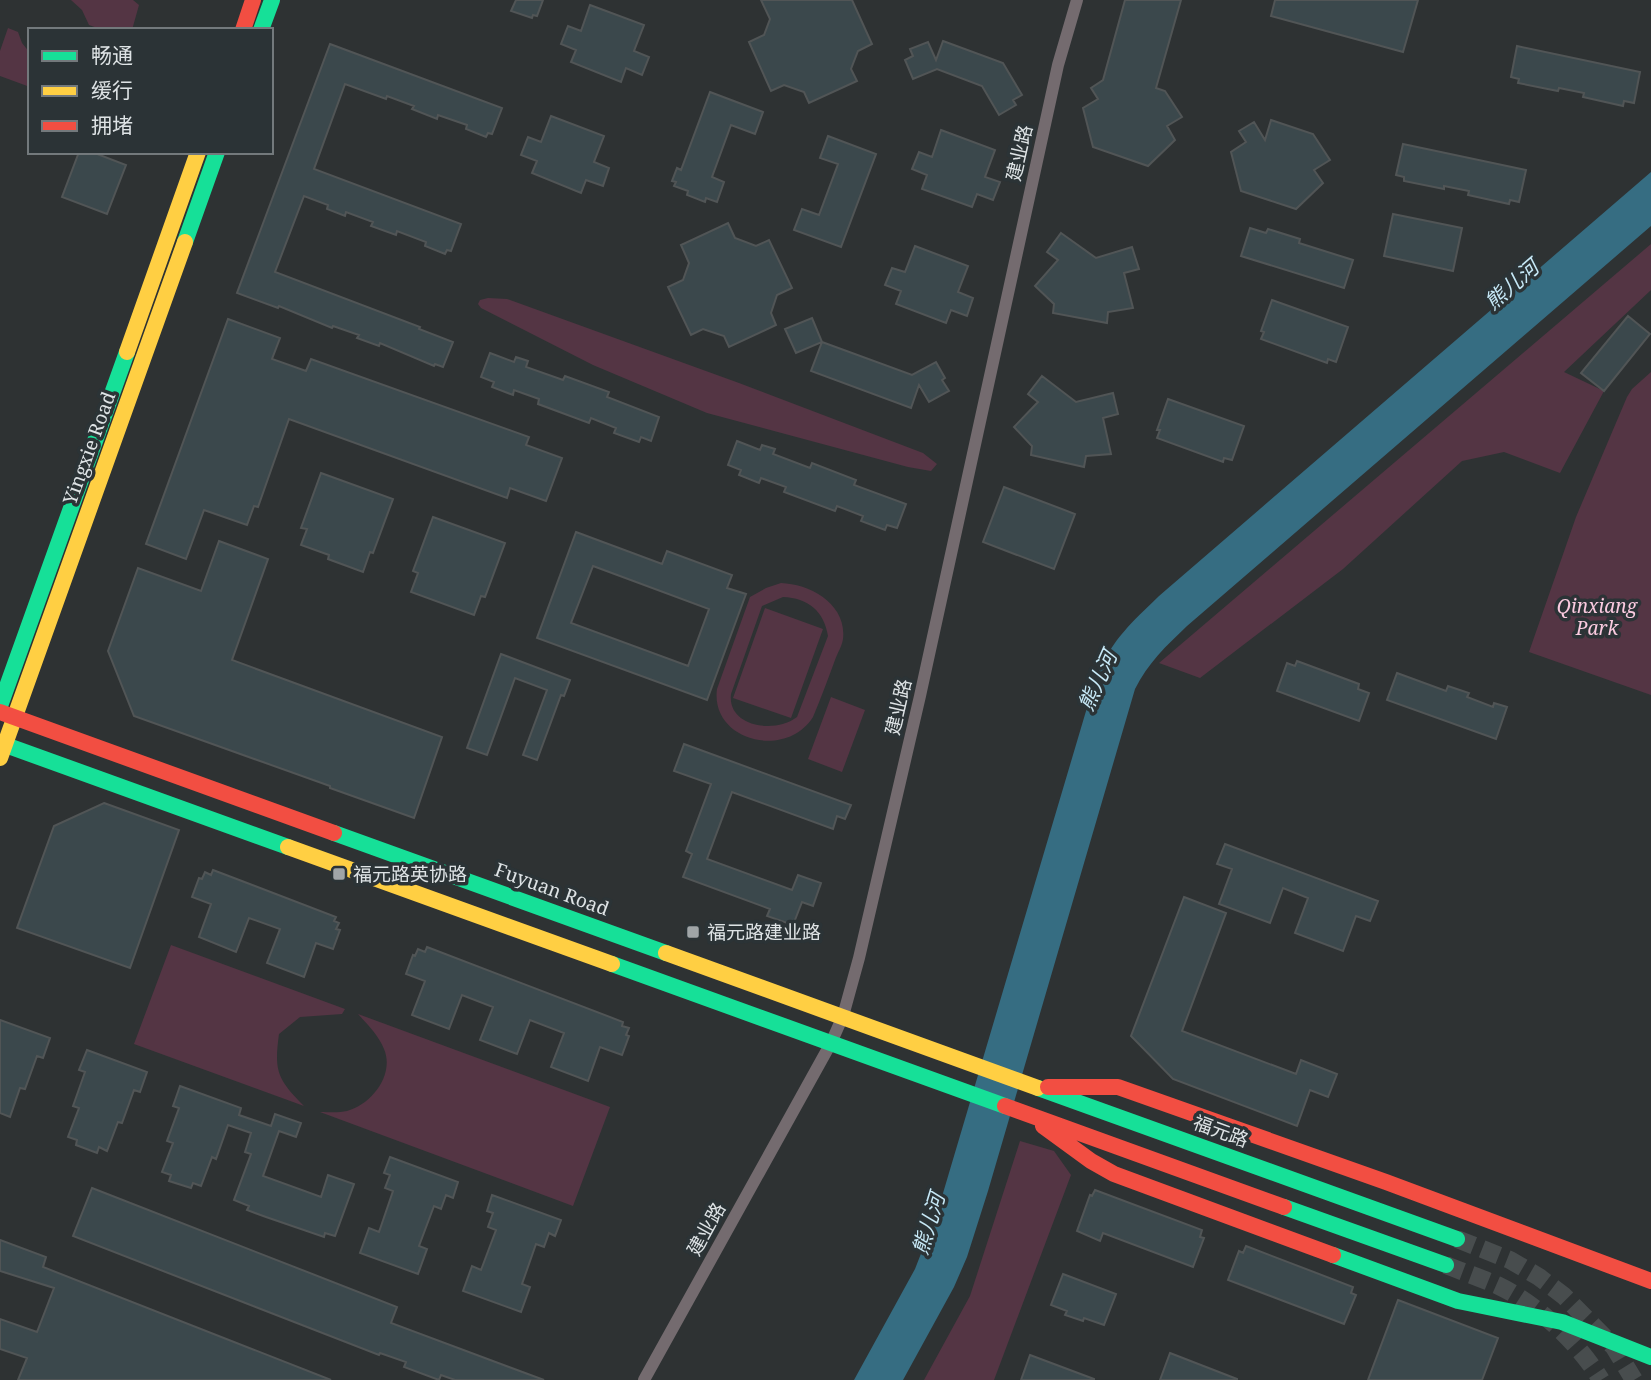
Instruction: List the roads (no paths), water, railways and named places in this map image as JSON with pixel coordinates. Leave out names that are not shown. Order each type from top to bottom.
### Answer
[{"type":"main road","points":[[244,28],[253,0]]},
{"type":"main road","points":[[262,28],[272,0]]},
{"type":"main road","name":"Yingxie Road","points":[[0,706],[197,154]]},
{"type":"main road","name":"Yingxie Road","points":[[2,748],[7,714],[217,154]]},
{"type":"main road","name":"Fuyuan Road","points":[[7,714],[972,1063]]},
{"type":"main road","points":[[2,748],[1446,1265]]},
{"type":"main road","name":"福元路","points":[[972,1063],[1457,1239]]},
{"type":"main road","points":[[1032,1085],[1118,1087],[1386,1182],[1651,1281]]},
{"type":"main road","points":[[1020,1111],[1114,1174],[1458,1301],[1562,1322],[1651,1357]]},
{"type":"street","name":"建业路","points":[[644,1380],[843,1017],[920,696],[1058,65],[1077,0]]},
{"type":"water","name":"熊儿河","points":[[1651,172],[1651,226],[1187,626],[1146,671],[1135,689],[967,1257],[954,1287],[903,1380],[854,1380],[915,1269],[938,1210],[1097,674],[1110,650],[1159,596]]},
{"type":"tunnel","points":[[1457,1239],[1510,1260],[1564,1296],[1614,1347],[1634,1380]]},
{"type":"tunnel","points":[[1446,1265],[1497,1285],[1541,1313],[1569,1338],[1601,1380]]},
{"type":"place","name":"福元路英协路","points":[[339,874]]},
{"type":"place","name":"福元路建业路","points":[[693,932]]},
{"type":"park label","name":"Qinxiang Park","points":[[1597,617]]}]
